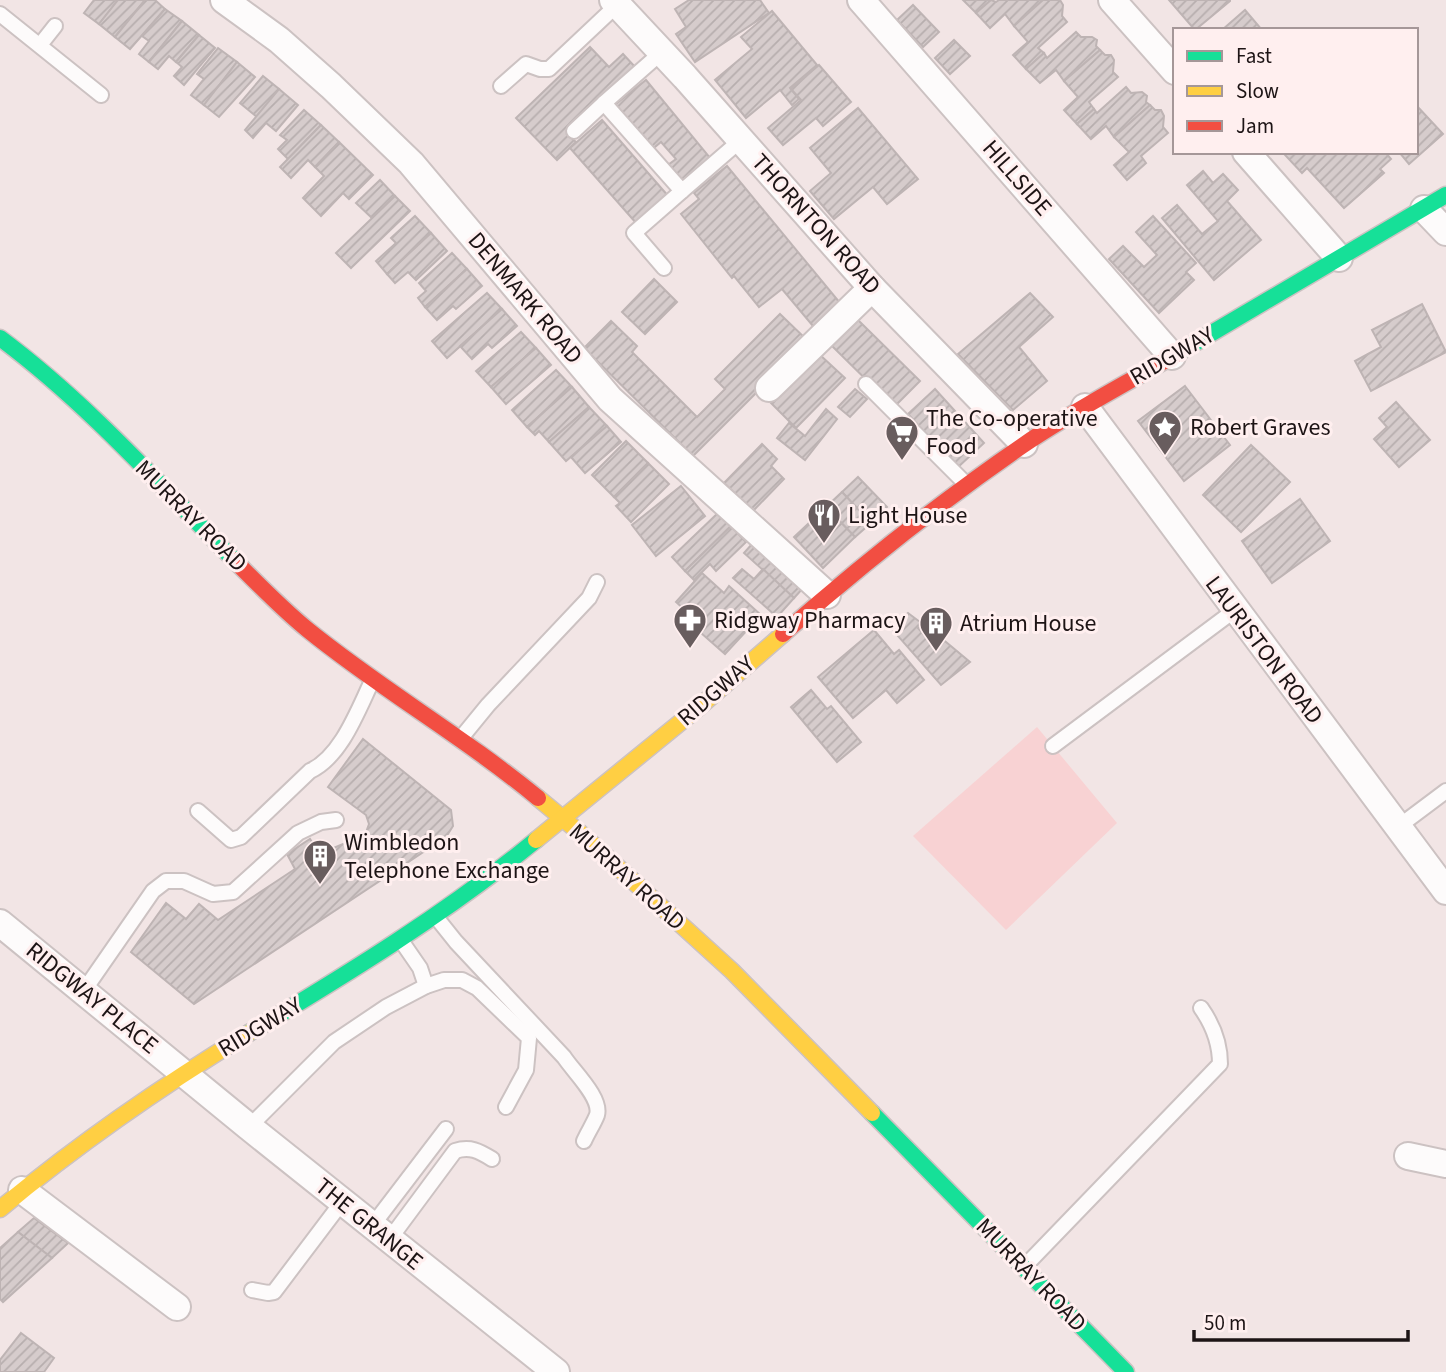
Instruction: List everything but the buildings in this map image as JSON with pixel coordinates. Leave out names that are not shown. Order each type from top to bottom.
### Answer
[{"type":"street","name":"DENMARK ROAD","points":[[224,0],[279,40],[411,163],[610,398],[827,595]]},
{"type":"street","name":"HILLSIDE","points":[[861,0],[1172,356]]},
{"type":"street","points":[[1112,0],[1173,69]]},
{"type":"street","name":"THORNTON ROAD","points":[[615,2],[872,288],[1024,444]]},
{"type":"street","points":[[1248,154],[1339,258]]},
{"type":"street","name":"RIDGWAY","points":[[0,1209],[22,1190],[184,1073],[436,916],[495,874],[698,708],[827,595],[967,485],[1024,444],[1446,195]]},
{"type":"street","points":[[1424,209],[1446,232]]},
{"type":"street","points":[[769,388],[872,288]]},
{"type":"street","name":"MURRAY ROAD","points":[[0,338],[24,356],[113,437],[269,596],[308,630],[373,679],[499,766],[732,971],[1126,1372]]},
{"type":"street","name":"LAURISTON ROAD","points":[[1085,407],[1446,891]]},
{"type":"street","name":"RIDGWAY PLACE","points":[[0,923],[184,1073]]},
{"type":"street","name":"THE GRANGE","points":[[184,1073],[556,1372]]},
{"type":"street","points":[[1409,1156],[1446,1164]]},
{"type":"street","points":[[22,1190],[177,1307]]},
{"type":"lane","points":[[501,86],[526,64],[549,69],[615,2]]},
{"type":"lane","points":[[0,14],[101,95]]},
{"type":"lane","points":[[40,45],[55,26]]},
{"type":"lane","points":[[574,131],[662,52]]},
{"type":"lane","points":[[604,103],[682,191]]},
{"type":"lane","points":[[664,268],[634,233],[740,140]]},
{"type":"lane","points":[[866,384],[967,485]]},
{"type":"lane","points":[[460,739],[488,705],[589,598],[597,582]]},
{"type":"lane","points":[[1053,746],[1234,610]]},
{"type":"lane","points":[[198,811],[231,841],[241,837],[291,788],[320,766],[346,734],[373,679]]},
{"type":"lane","points":[[1398,827],[1446,791]]},
{"type":"lane","points":[[83,992],[153,891],[166,881],[184,881],[213,894],[233,892],[298,833],[321,822],[335,820]]},
{"type":"lane","points":[[436,916],[456,942],[564,1057],[596,1098],[598,1113],[584,1141]]},
{"type":"lane","points":[[400,939],[420,968],[426,986]]},
{"type":"lane","points":[[249,1127],[334,1042],[386,1007],[426,986],[444,980],[462,980],[477,988],[530,1038],[526,1070],[506,1107]]},
{"type":"lane","points":[[1024,1268],[1220,1063],[1220,1050],[1212,1024],[1201,1008]]},
{"type":"lane","points":[[381,1233],[446,1129]]},
{"type":"lane","points":[[381,1233],[455,1151],[464,1148],[476,1150],[492,1159]]},
{"type":"lane","points":[[252,1290],[274,1292],[342,1202]]},
{"type":"shaded area","points":[[1037,727],[1117,823],[1006,930],[913,836]]},
{"type":"traffic: fast","points":[[1178,353],[1446,195]]},
{"type":"traffic: fast","points":[[0,338],[92,416],[234,560]]},
{"type":"traffic: fast","points":[[249,1033],[432,918],[536,840]]},
{"type":"traffic: fast","points":[[872,1113],[1126,1372]]},
{"type":"traffic: slow","points":[[536,840],[698,708],[783,634]]},
{"type":"traffic: slow","points":[[538,798],[732,971],[872,1113]]},
{"type":"traffic: slow","points":[[0,1209],[121,1117],[249,1033]]},
{"type":"traffic: jam","points":[[783,634],[841,584],[960,490],[1060,421],[1178,353]]},
{"type":"traffic: jam","points":[[234,560],[279,605],[336,652],[481,754],[538,798]]},
{"type":"place","name":"Robert Graves","points":[[1165,457]]},
{"type":"place","name":"The Co-operative Food","points":[[902,462]]},
{"type":"place","name":"Light House","points":[[824,545]]},
{"type":"place","name":"Ridgway Pharmacy","points":[[690,650]]},
{"type":"place","name":"Atrium House","points":[[936,653]]},
{"type":"place","name":"Wimbledon Telephone Exchange","points":[[320,886]]}]
